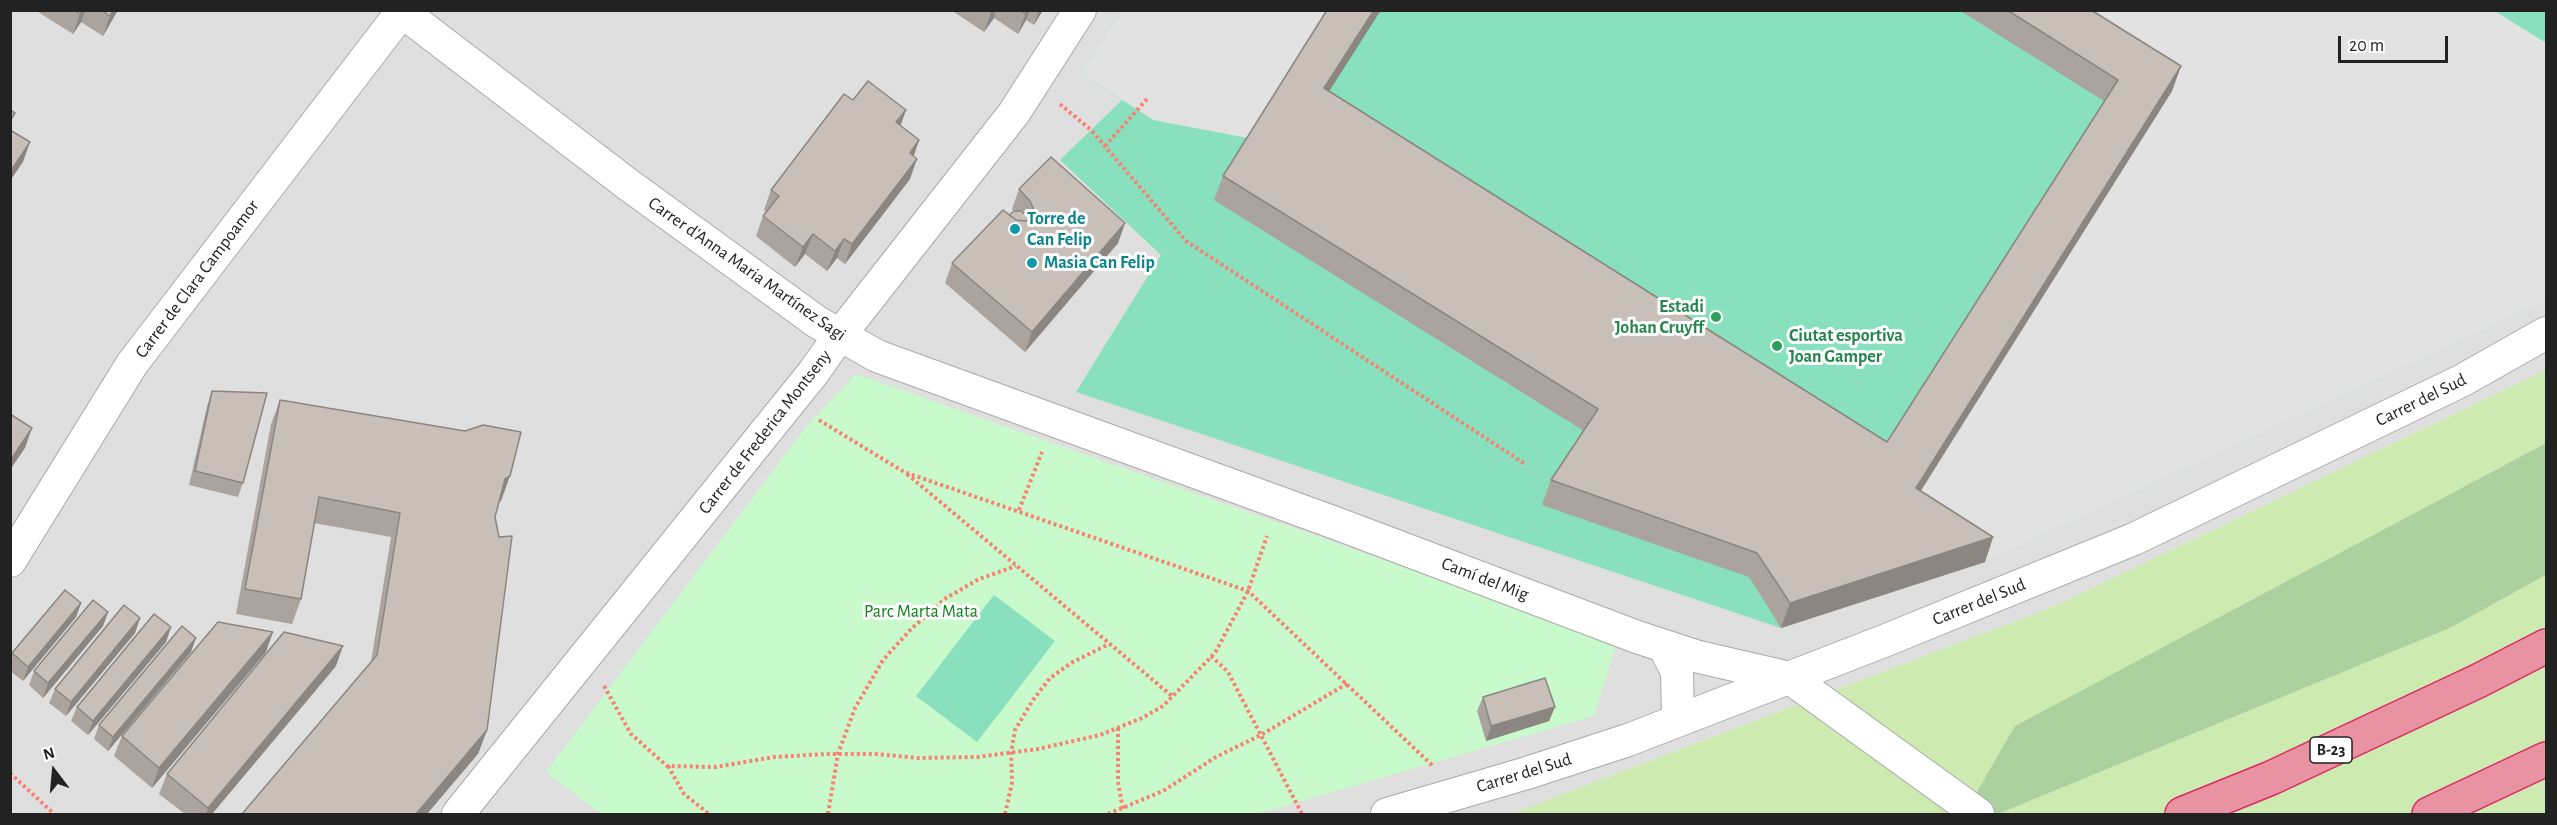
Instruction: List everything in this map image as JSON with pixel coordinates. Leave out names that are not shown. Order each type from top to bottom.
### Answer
[{"type":"highway","name":"B-23","points":[[2182,814],[2271,778],[2478,681],[2547,646]]},
{"type":"highway","points":[[2429,814],[2547,759]]},
{"type":"street","name":"Carrer de Frederica Montseny","points":[[458,814],[791,401],[1014,113],[1080,10]]},
{"type":"street","name":"Carrer d'Anna Maria Martínez Sagi","points":[[402,11],[626,183],[817,322],[877,356],[1292,508]]},
{"type":"street","name":"Carrer de Clara Campoamor","points":[[10,561],[132,364],[402,11]]},
{"type":"street","name":"Carrer del Sud","points":[[1387,814],[1583,755],[1790,678],[2134,539],[2463,380],[2547,333]]},
{"type":"street","name":"Camí del Mig","points":[[1292,508],[1664,646],[1695,656],[1790,678],[1978,814]]},
{"type":"street","points":[[1664,646],[1677,672],[1678,720]]},
{"type":"path","points":[[1105,146],[1148,98]]},
{"type":"path","points":[[1091,130],[1186,241],[1525,464]]},
{"type":"path","points":[[791,401],[904,472],[1172,696]]},
{"type":"path","points":[[1019,510],[1055,422]]},
{"type":"path","points":[[904,472],[1248,591],[1432,763],[1446,797]]},
{"type":"path","points":[[667,766],[716,767],[774,757],[838,754],[876,754],[918,758],[977,757],[1069,742],[1118,728],[1163,706],[1211,656],[1292,508]]},
{"type":"path","points":[[828,814],[838,754],[860,699],[883,660],[911,629],[946,598],[980,579],[1016,566]]},
{"type":"path","points":[[1005,814],[1012,783],[1011,753],[1016,730],[1033,699],[1050,678],[1071,663],[1109,644]]},
{"type":"path","points":[[1211,656],[1228,672],[1302,814]]},
{"type":"path","points":[[579,664],[608,690],[631,734],[667,766],[684,794],[709,814]]},
{"type":"path","points":[[1108,814],[1163,791],[1216,757],[1261,735],[1348,683]]},
{"type":"path","points":[[1118,728],[1118,782],[1123,809]]},
{"type":"path","points":[[10,773],[54,814]]},
{"type":"shaded area","points":[[10,11],[2546,11],[2546,370],[2053,607],[1511,814],[11,814]]},
{"type":"shaded area","points":[[1121,11],[1333,11],[1253,139],[1153,120],[1081,73]]},
{"type":"shaded area","points":[[2043,11],[2495,11],[2546,43],[2546,301],[1985,562],[1907,512],[2172,91]]},
{"type":"green space","name":"Ciutat esportiva Joan Gamper","points":[[1121,11],[2546,11],[2546,301],[1985,562],[1781,628],[1076,392],[1161,255],[1060,160],[1122,100],[1081,73]]},
{"type":"green space","points":[[2546,370],[2546,443],[2016,726],[1964,814],[1511,814],[2053,607]]},
{"type":"green space","name":"Parc Marta Mata","points":[[856,374],[1617,642],[1594,716],[1257,814],[601,814],[546,772],[806,427]]},
{"type":"green space","points":[[2546,443],[2546,575],[2450,628],[1998,814],[1964,814],[2015,726]]},
{"type":"green space","points":[[2546,575],[2546,814],[1998,814],[2450,628]]},
{"type":"green space","points":[[994,595],[1055,641],[977,742],[916,696]]},
{"type":"building","points":[[101,10],[113,10],[110,16]]},
{"type":"building","points":[[1327,10],[1374,10],[1324,88],[1887,442],[2118,80],[2007,10],[2091,10],[2181,66],[1916,488],[1993,537],[1790,603],[1757,553],[1551,480],[1598,409],[1223,176]]},
{"type":"building","points":[[868,81],[906,110],[896,122],[919,140],[910,153],[917,159],[852,244],[844,239],[835,251],[813,234],[803,247],[763,216],[779,196],[771,190],[844,94],[853,100]]},
{"type":"building","points":[[10,110],[15,113],[10,121]]},
{"type":"building","points":[[10,130],[30,142],[10,172]]},
{"type":"building","name":"Masia Can Felip","points":[[1051,157],[1125,223],[1032,332],[952,263],[1003,210],[1016,220],[1030,219],[1034,210],[1030,201],[1019,189]]},
{"type":"building","points":[[1014,211],[1021,211],[1029,218],[1028,220],[1016,220],[1009,215]]},
{"type":"building","points":[[212,391],[267,393],[243,483],[195,471]]},
{"type":"building","points":[[280,400],[465,431],[483,425],[521,432],[510,476],[505,479],[495,517],[499,537],[512,536],[487,730],[416,814],[242,814],[377,655],[400,513],[319,497],[301,599],[245,589]]},
{"type":"building","points":[[10,414],[32,428],[10,461]]},
{"type":"building","points":[[65,590],[81,603],[28,667],[12,653]]},
{"type":"building","points":[[93,600],[108,612],[48,683],[34,671]]},
{"type":"building","points":[[124,605],[140,618],[71,702],[55,689]]},
{"type":"building","points":[[154,614],[171,627],[93,721],[77,707]]},
{"type":"building","points":[[218,622],[273,632],[159,768],[122,736]]},
{"type":"building","points":[[182,626],[196,638],[113,737],[99,725]]},
{"type":"building","points":[[284,632],[343,646],[208,808],[167,774]]},
{"type":"building","points":[[1545,678],[1555,707],[1491,726],[1483,697]]},
{"type":"place","name":"Torre de Can Felip","points":[[1015,229]]},
{"type":"place","name":"Masia Can Felip","points":[[1032,263]]},
{"type":"place","name":"Estadi Johan Cruyff","points":[[1716,317]]},
{"type":"place","name":"Ciutat esportiva Joan Gamper","points":[[1777,346]]}]
